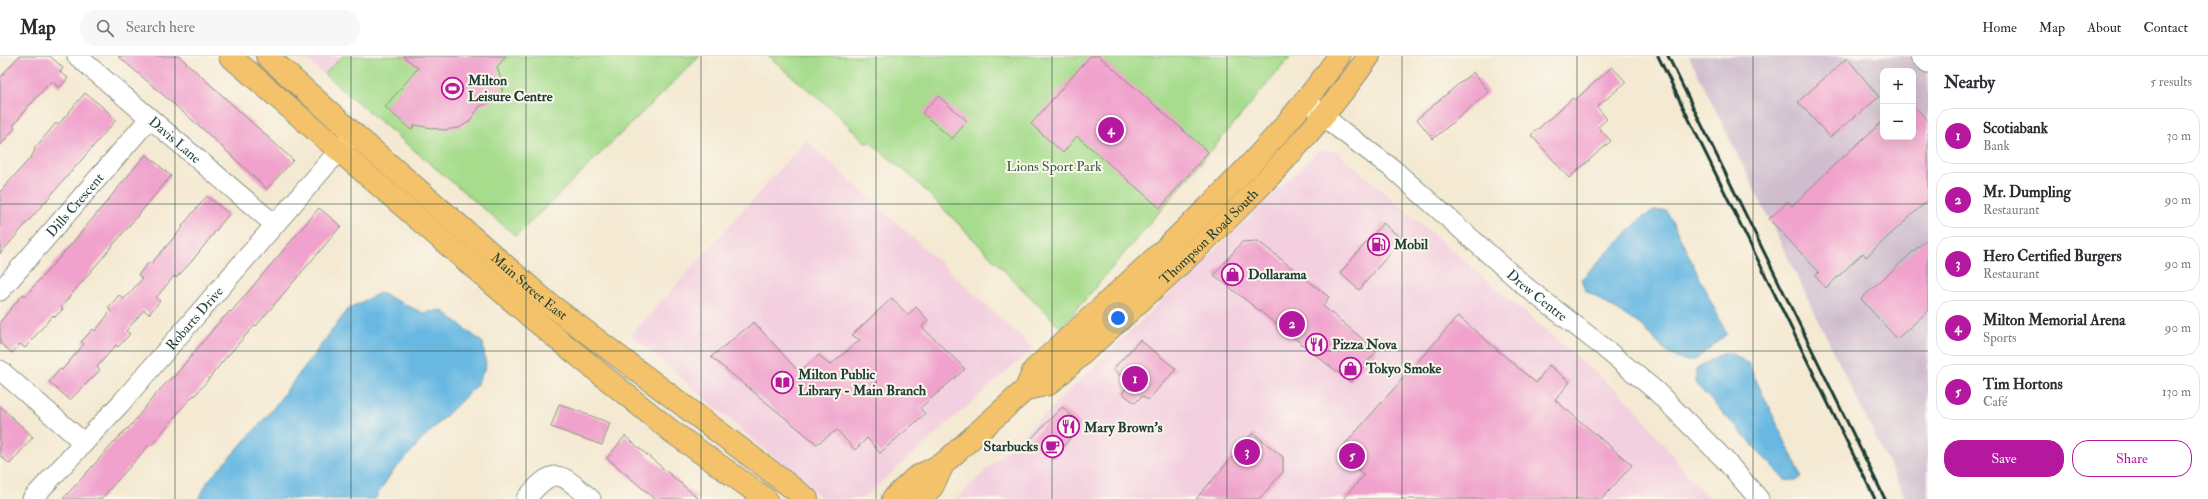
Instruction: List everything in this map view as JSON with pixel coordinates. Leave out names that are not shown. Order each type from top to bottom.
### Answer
[{"type":"main road","name":"Main Street East","points":[[230,56],[567,347],[671,431],[766,499]]},
{"type":"main road","name":"Main Street East","points":[[267,56],[548,303],[807,499]]},
{"type":"main road","name":"Thompson Road South","points":[[893,499],[915,478],[944,463],[1026,388],[1034,370],[1228,189],[1307,100],[1339,56]]},
{"type":"main road","name":"Thompson Road South","points":[[1026,388],[1050,384],[1184,259],[1305,139],[1369,56]]},
{"type":"main road","name":"Thompson Road South","points":[[920,499],[932,487],[944,463]]},
{"type":"street","name":"Davis Lane","points":[[77,56],[274,224]]},
{"type":"street","points":[[1920,56],[1928,63]]},
{"type":"street","name":"Drew Centre","points":[[1307,100],[1324,116],[1393,169],[1521,283],[1656,391],[1723,458],[1759,499]]},
{"type":"street","name":"Dills Crescent","points":[[0,291],[150,118]]},
{"type":"street","name":"Robarts Drive","points":[[32,499],[84,443],[354,134]]},
{"type":"street","points":[[0,370],[84,443]]},
{"type":"street","points":[[526,499],[540,483],[546,478],[553,476],[566,479],[591,499]]},
{"type":"shaded area","points":[[303,56],[343,56],[323,74]]},
{"type":"shaded area","points":[[1689,56],[1928,56],[1928,499],[1906,499]]},
{"type":"shaded area","points":[[806,140],[1033,348],[862,499],[823,499],[631,335]]},
{"type":"shaded area","points":[[1319,150],[1336,151],[1632,404],[1696,485],[1710,499],[956,499]]},
{"type":"green space","points":[[343,56],[700,56],[516,236],[324,74]]},
{"type":"green space","name":"Lions Sport Park","points":[[768,56],[1291,56],[1061,328],[915,180],[869,141],[867,144],[836,113]]},
{"type":"water","points":[[1654,211],[1667,211],[1727,334],[1695,360],[1686,361],[1667,353],[1642,326],[1585,290],[1581,279],[1642,218]]},
{"type":"water","points":[[380,293],[423,313],[442,310],[483,343],[486,366],[476,386],[419,443],[390,475],[375,499],[199,499],[208,481],[268,415],[349,308]]},
{"type":"water","points":[[1729,352],[1748,363],[1802,477],[1796,481],[1785,480],[1695,383],[1696,369],[1717,356]]},
{"type":"building","points":[[19,56],[50,56],[63,68],[60,72],[68,78],[59,88],[52,81],[47,86],[26,109],[13,126],[15,128],[0,146],[0,78]]},
{"type":"building","points":[[118,56],[179,56],[293,160],[267,189],[205,131]]},
{"type":"building","name":"Milton Leisure Centre","points":[[403,56],[506,56],[497,67],[502,83],[502,94],[496,101],[480,106],[469,122],[459,128],[443,130],[415,125],[411,130],[385,107],[418,68]]},
{"type":"building","points":[[1090,56],[1099,56],[1208,152],[1160,208],[1077,136],[1063,153],[1031,124]]},
{"type":"building","points":[[1847,58],[1879,97],[1830,137],[1798,102]]},
{"type":"building","points":[[1612,67],[1626,82],[1597,107],[1607,119],[1598,127],[1611,141],[1569,178],[1531,135],[1573,98],[1575,100]]},
{"type":"building","points":[[1473,72],[1489,92],[1433,139],[1417,119]]},
{"type":"building","points":[[85,93],[103,107],[116,120],[0,254],[0,192],[32,156],[35,150],[34,149],[56,123],[58,125]]},
{"type":"building","points":[[938,96],[967,121],[952,139],[922,113]]},
{"type":"building","points":[[1916,108],[1928,121],[1928,200],[1866,257],[1863,253],[1826,288],[1815,276],[1819,272],[1769,219],[1788,201],[1792,206],[1833,166],[1880,124],[1880,140],[1916,140]]},
{"type":"building","points":[[146,154],[171,176],[61,307],[63,309],[55,317],[53,315],[25,348],[20,344],[12,353],[0,343],[0,322],[23,294],[25,296],[74,241]]},
{"type":"building","points":[[207,196],[229,214],[192,261],[176,278],[174,276],[156,298],[160,301],[149,314],[144,310],[126,331],[130,334],[118,347],[116,345],[97,367],[100,370],[70,400],[49,382],[60,369],[62,370],[84,344],[81,342],[93,329],[95,331],[111,311],[108,308],[119,295],[124,299],[142,279],[138,275],[149,262],[151,264]]},
{"type":"building","points":[[319,208],[341,226],[256,326],[255,325],[223,361],[195,396],[194,395],[182,408],[152,445],[150,444],[101,499],[63,499],[127,428],[128,429],[155,395],[172,377],[173,378],[215,327],[230,311],[231,312]]},
{"type":"building","points":[[1383,223],[1402,239],[1359,290],[1340,273]]},
{"type":"building","points":[[1928,238],[1928,311],[1897,339],[1861,299]]},
{"type":"building","points":[[1258,241],[1329,297],[1323,306],[1377,351],[1350,382],[1214,275],[1242,242]]},
{"type":"building","points":[[892,298],[908,315],[916,307],[928,320],[922,327],[965,369],[920,408],[925,414],[880,453],[867,438],[855,450],[837,430],[817,444],[711,357],[754,322],[799,372],[819,355],[830,365],[860,340],[852,335]]},
{"type":"building","points":[[1458,316],[1536,383],[1549,365],[1570,382],[1555,400],[1632,465],[1602,499],[1343,499],[1364,475],[1338,452]]},
{"type":"building","points":[[1140,340],[1176,369],[1148,400],[1142,396],[1135,403],[1122,393],[1130,384],[1113,369]]},
{"type":"building","points":[[559,404],[610,423],[602,445],[551,427]]},
{"type":"building","points":[[0,406],[33,437],[10,464],[0,456]]},
{"type":"building","points":[[1062,407],[1081,424],[1054,459],[1030,440]]},
{"type":"building","points":[[1253,433],[1283,457],[1283,472],[1259,499],[1196,499]]},
{"type":"building","points":[[625,436],[699,499],[655,499],[607,458]]},
{"type":"railway","points":[[1658,56],[1875,499]]},
{"type":"railway","points":[[1668,56],[1885,499]]},
{"type":"place","name":"Milton Leisure Centre","points":[[452,88]]},
{"type":"place","name":"Milton Memorial Arena","points":[[1111,130]]},
{"type":"place","name":"Mobil","points":[[1379,244]]},
{"type":"place","name":"Dollarama","points":[[1233,274]]},
{"type":"place","name":"Mr. Dumpling","points":[[1292,324]]},
{"type":"place","name":"Pizza Nova","points":[[1317,344]]},
{"type":"place","name":"Tokyo Smoke","points":[[1350,368]]},
{"type":"place","name":"Scotiabank","points":[[1135,379]]},
{"type":"place","name":"Milton Public Library - Main Branch","points":[[782,382]]},
{"type":"place","name":"Mary Brown's","points":[[1069,427]]},
{"type":"place","name":"Starbucks","points":[[1053,446]]},
{"type":"place","name":"Hero Certified Burgers","points":[[1247,452]]},
{"type":"place","name":"Tim Hortons","points":[[1352,456]]}]
